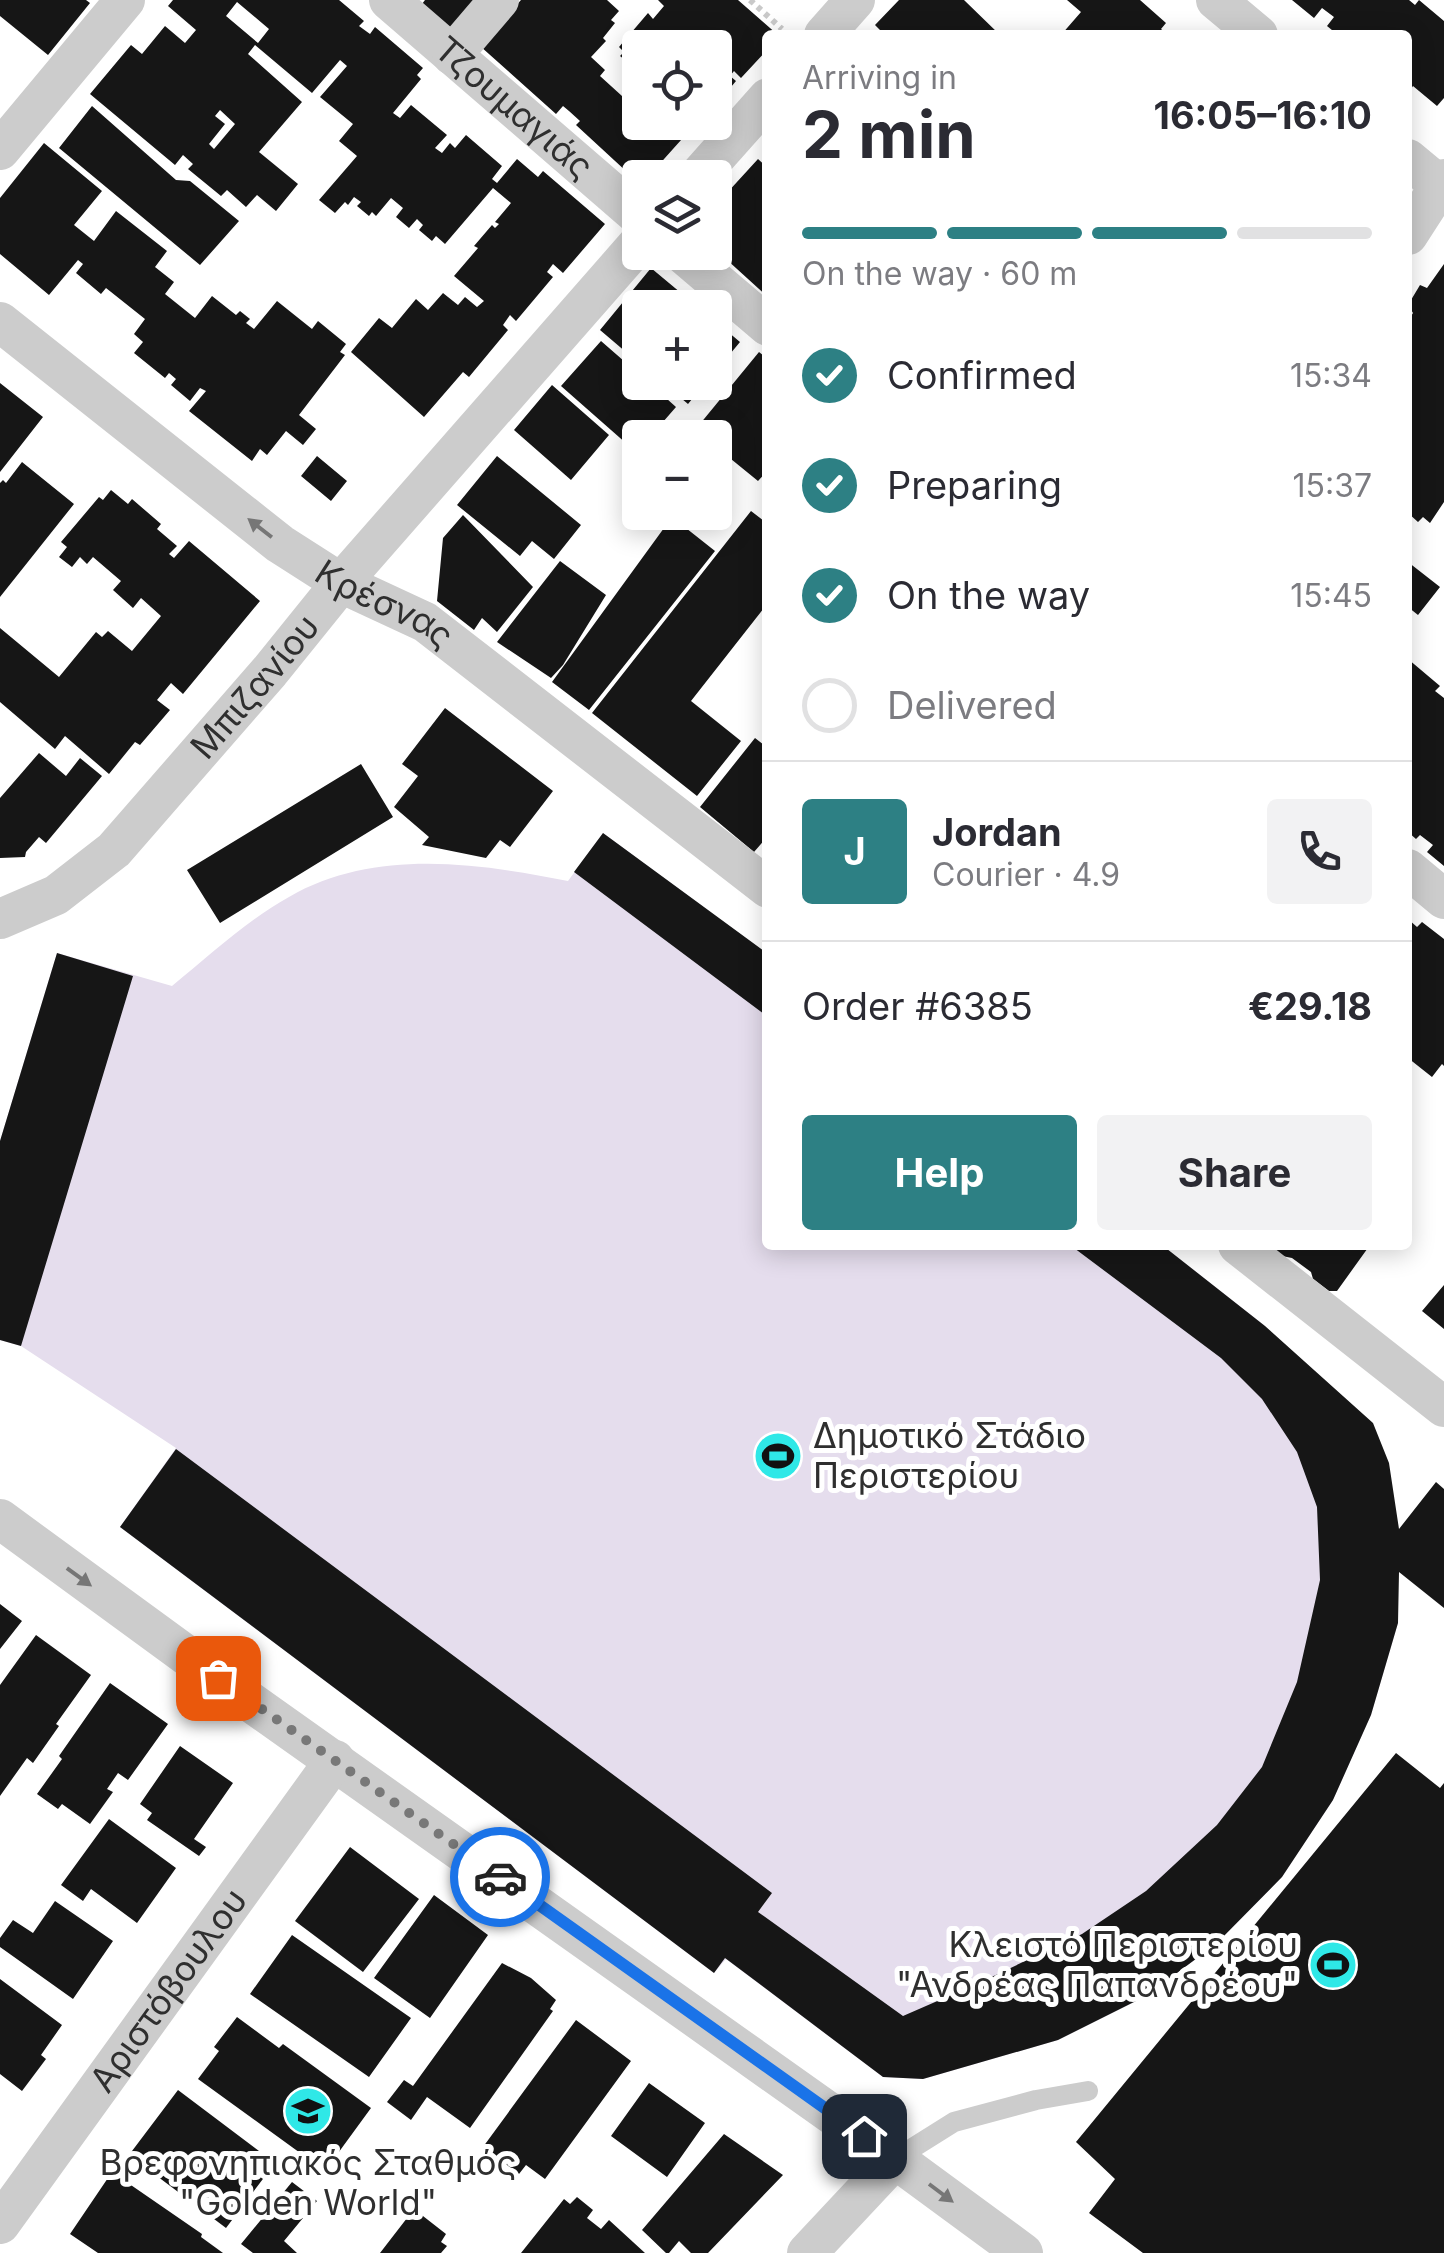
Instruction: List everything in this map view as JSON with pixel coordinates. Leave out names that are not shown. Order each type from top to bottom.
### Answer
[{"type":"street","points":[[0,150],[125,0]]},
{"type":"street","name":"Τζουμαγιάς","points":[[389,0],[622,202]]},
{"type":"street","points":[[452,55],[499,0]]},
{"type":"street","points":[[828,30],[854,0]]},
{"type":"street","points":[[1216,0],[1252,30]]},
{"type":"street","points":[[713,160],[762,105]]},
{"type":"street","points":[[1412,162],[1442,184],[1412,229]]},
{"type":"street","name":"Μπιζανίου","points":[[0,919],[56,895],[114,850],[622,263]]},
{"type":"street","points":[[702,270],[762,321]]},
{"type":"street","name":"Κρέσνας","points":[[0,322],[280,544],[341,583],[426,622],[762,883]]},
{"type":"street","points":[[1412,872],[1444,900]]},
{"type":"street","points":[[1244,1250],[1444,1407]]},
{"type":"street","points":[[0,1519],[1023,2253]]},
{"type":"street","name":"Αριστόβουλου","points":[[0,2224],[335,1760]]},
{"type":"street","points":[[806,2253],[896,2159]]},
{"type":"lane","points":[[896,2159],[954,2122],[1088,2091]]},
{"type":"path","points":[[750,0],[783,30]]},
{"type":"shaded area","name":"Δημοτικό Στάδιο Περιστερίου","points":[[603,833],[762,950],[762,1250],[1168,1250],[1265,1326],[1398,1623],[1371,1715],[1333,1800],[1282,1877],[1216,1944],[1146,1996],[1058,2040],[923,2079],[883,2077],[726,1959],[714,1973],[120,1527],[176,1448],[21,1346],[0,1340],[0,1141],[57,953],[172,986],[289,897],[356,871],[426,864],[462,865],[568,881]]},
{"type":"building","points":[[0,0],[90,3],[48,55],[0,16]]},
{"type":"building","points":[[173,0],[339,0],[364,21],[359,26],[370,34],[375,27],[423,68],[417,75],[421,79],[393,113],[400,118],[411,105],[447,135],[435,148],[442,153],[450,143],[455,148],[466,135],[502,166],[492,179],[497,183],[517,159],[538,177],[543,171],[605,224],[563,273],[553,264],[547,272],[553,277],[516,321],[510,315],[503,325],[508,330],[469,377],[463,372],[424,417],[351,352],[379,318],[392,328],[416,299],[428,310],[443,293],[458,305],[465,297],[477,307],[484,301],[454,276],[492,225],[495,228],[499,224],[495,222],[511,203],[493,188],[445,244],[436,236],[432,241],[419,230],[423,225],[417,219],[409,228],[396,217],[403,208],[391,198],[376,216],[372,212],[369,216],[357,206],[361,202],[354,197],[335,213],[319,200],[357,156],[339,141],[353,124],[320,97],[347,66],[340,60],[312,93],[255,45],[248,54],[302,102],[259,152],[298,184],[276,211],[257,195],[246,207],[227,190],[221,196],[188,169],[193,164],[183,155],[175,165],[90,94],[131,45],[142,54],[165,26],[185,43],[196,30],[168,6]],"holes":[[[237,2],[269,29],[258,43],[226,16]],[[220,110],[235,124],[214,149],[209,144],[225,124],[215,116]]]},
{"type":"building","points":[[425,0],[475,0],[450,29],[422,4]]},
{"type":"building","points":[[521,0],[607,0],[619,11],[603,38],[606,41],[591,57],[605,70],[600,76],[622,96],[622,140],[681,140],[663,160],[622,160],[622,167],[576,125],[580,121],[569,111],[563,106],[556,114],[480,46]]},
{"type":"building","points":[[658,0],[738,0],[772,30],[762,30],[762,55],[741,78],[734,71],[732,74],[732,30],[634,30],[648,13],[653,19],[664,6]]},
{"type":"building","points":[[899,0],[964,0],[995,30],[880,30],[875,25]]},
{"type":"building","points":[[1067,0],[1140,0],[1166,23],[1162,30],[1065,30],[1081,12]]},
{"type":"building","points":[[1292,0],[1409,0],[1415,5],[1419,0],[1444,21],[1444,98],[1437,106],[1412,87],[1412,30],[1332,30],[1327,26],[1334,17],[1322,8],[1314,18]]},
{"type":"building","points":[[92,106],[176,180],[190,181],[239,221],[200,265],[59,148]]},
{"type":"building","points":[[44,143],[102,191],[74,225],[94,241],[116,211],[167,251],[155,267],[174,282],[165,294],[195,318],[212,296],[236,315],[240,311],[254,329],[277,301],[312,329],[318,321],[346,344],[340,352],[345,355],[299,415],[316,429],[303,445],[286,431],[267,455],[260,449],[252,461],[189,411],[206,391],[200,388],[190,401],[171,385],[176,379],[169,373],[165,378],[134,353],[143,342],[134,334],[145,319],[106,288],[101,294],[76,273],[83,264],[78,260],[49,295],[0,254],[0,198]]},
{"type":"building","points":[[758,159],[762,163],[762,292],[732,264],[732,187]]},
{"type":"building","points":[[1444,264],[1444,502],[1430,523],[1423,517],[1418,522],[1412,517],[1412,298],[1420,285],[1427,288]]},
{"type":"building","points":[[653,270],[677,290],[633,290]]},
{"type":"building","points":[[622,303],[622,349],[600,330]]},
{"type":"building","points":[[732,335],[740,342],[732,352]]},
{"type":"building","points":[[601,341],[622,359],[622,400],[668,400],[676,407],[665,420],[622,420],[622,440],[561,386]]},
{"type":"building","points":[[759,352],[762,477],[758,481],[732,460],[732,420],[703,420],[720,400],[732,400],[732,385]]},
{"type":"building","points":[[0,383],[43,417],[0,472]]},
{"type":"building","points":[[552,385],[609,435],[571,480],[514,430]]},
{"type":"building","points":[[317,456],[347,481],[331,501],[301,476]]},
{"type":"building","points":[[497,456],[581,525],[554,559],[532,541],[520,556],[457,505]]},
{"type":"building","points":[[22,462],[74,504],[0,597],[0,483],[6,483]]},
{"type":"building","points":[[111,490],[128,504],[132,499],[161,524],[157,529],[177,546],[169,554],[174,558],[189,541],[260,601],[183,694],[171,683],[157,700],[170,710],[140,745],[135,742],[109,774],[65,736],[55,749],[0,702],[0,628],[59,677],[96,632],[102,637],[108,631],[132,651],[161,616],[141,598],[133,608],[113,590],[121,581],[93,557],[87,564],[80,557],[72,567],[59,557],[67,547],[61,542],[99,497],[103,500]]},
{"type":"building","points":[[751,511],[762,519],[762,611],[691,701],[741,741],[697,796],[592,713]]},
{"type":"building","points":[[463,515],[533,587],[497,632],[482,618],[474,630],[437,601],[443,538]]},
{"type":"building","points":[[663,530],[688,530],[715,551],[589,710],[552,682]]},
{"type":"building","points":[[560,561],[606,595],[551,678],[497,642]]},
{"type":"building","points":[[1412,565],[1440,587],[1418,615],[1412,610]]},
{"type":"building","points":[[1412,662],[1440,686],[1435,691],[1444,698],[1444,866],[1427,852],[1433,845],[1420,835],[1416,839],[1412,836]]},
{"type":"building","points":[[445,708],[553,791],[510,847],[500,840],[486,858],[422,845],[429,837],[394,807],[418,776],[402,764]]},
{"type":"building","points":[[755,738],[762,743],[762,843],[754,852],[700,807]]},
{"type":"building","points":[[39,753],[66,776],[80,758],[102,776],[46,843],[39,837],[25,857],[0,858],[0,798]]},
{"type":"building","points":[[361,764],[393,817],[220,923],[187,870]]},
{"type":"building","points":[[603,833],[762,950],[762,1013],[574,872]]},
{"type":"building","points":[[1422,922],[1444,939],[1444,1066],[1432,1077],[1412,1061],[1412,923],[1417,927]]},
{"type":"building","points":[[57,953],[133,976],[21,1346],[0,1340],[0,1141]]},
{"type":"building","points":[[1077,1250],[1168,1250],[1265,1326],[1373,1423],[1389,1463],[1399,1529],[1436,1482],[1444,1489],[1444,1608],[1399,1572],[1398,1623],[1371,1715],[1333,1800],[1282,1877],[1216,1944],[1146,1996],[1058,2040],[923,2079],[883,2077],[725,1958],[714,1973],[120,1527],[176,1449],[772,1893],[758,1912],[903,2016],[1082,1934],[1146,1891],[1217,1825],[1262,1767],[1297,1682],[1320,1580],[1317,1507],[1297,1452],[1262,1399],[1221,1358]]},
{"type":"building","points":[[1274,1250],[1366,1250],[1337,1291],[1329,1291],[1313,1279],[1311,1272],[1292,1258]]},
{"type":"building","points":[[1444,1285],[1444,1329],[1422,1311]]},
{"type":"building","points":[[0,1604],[22,1621],[0,1649]]},
{"type":"building","points":[[36,1635],[91,1675],[33,1763],[27,1758],[0,1796],[0,1685]]},
{"type":"building","points":[[110,1683],[168,1724],[128,1780],[118,1773],[107,1789],[113,1792],[90,1824],[62,1804],[58,1809],[37,1794]]},
{"type":"building","points":[[180,1746],[233,1783],[194,1839],[206,1847],[199,1856],[147,1820],[152,1813],[140,1804]]},
{"type":"building","name":"Κλειστό Περιστερίου \"Ανδρέας Παπανδρέου\"","points":[[1396,1753],[1440,1788],[1444,1783],[1444,2253],[1143,2253],[1089,2213],[1115,2179],[1076,2142]]},
{"type":"building","points":[[109,1819],[176,1868],[137,1923],[91,1889],[83,1901],[61,1885]]},
{"type":"building","points":[[350,1847],[419,1899],[363,1972],[295,1921]]},
{"type":"building","points":[[434,1895],[488,1935],[430,2018],[374,1978]]},
{"type":"building","points":[[55,1901],[113,1941],[73,1999],[0,1947],[0,1938],[13,1920],[33,1933]]},
{"type":"building","points":[[292,1935],[411,2018],[369,2077],[250,1994]]},
{"type":"building","points":[[502,1963],[531,1978],[556,2000],[550,2009],[553,2011],[470,2128],[427,2097],[411,2120],[387,2102],[404,2080],[413,2086]]},
{"type":"building","points":[[0,1979],[62,2025],[41,2055],[46,2059],[22,2091],[0,2074]]},
{"type":"building","points":[[237,2017],[279,2048],[283,2044],[371,2108],[325,2171],[198,2079],[219,2051],[214,2047]]},
{"type":"building","points":[[576,2020],[631,2061],[545,2179],[526,2165],[519,2174],[483,2147]]},
{"type":"building","points":[[649,2083],[705,2123],[667,2177],[611,2136]]},
{"type":"building","points":[[178,2090],[275,2163],[226,2228],[129,2155]]},
{"type":"building","points":[[724,2134],[783,2175],[708,2253],[691,2253],[679,2241],[666,2253],[642,2230]]},
{"type":"building","points":[[112,2172],[223,2253],[98,2253],[70,2234]]},
{"type":"building","points":[[292,2182],[317,2201],[284,2241],[297,2253],[253,2253],[241,2244]]},
{"type":"building","points":[[577,2197],[593,2210],[587,2218],[601,2229],[609,2220],[645,2253],[521,2253],[564,2199],[570,2204]]},
{"type":"building","points":[[414,2209],[446,2234],[441,2242],[447,2246],[441,2253],[380,2253]]},
{"type":"way so far","points":[[218,1678],[500,1877]]},
{"type":"place","name":"Δημοτικό Στάδιο Περιστερίου","points":[[778,1456]]},
{"type":"place","name":"Κλειστό Περιστερίου \"Ανδρέας Παπανδρέου\"","points":[[1333,1965]]},
{"type":"place","name":"Βρεφονηπιακός Σταθμός \"Golden World\"","points":[[308,2111]]},
{"type":"route","points":[[500,1877],[864,2136]]}]
